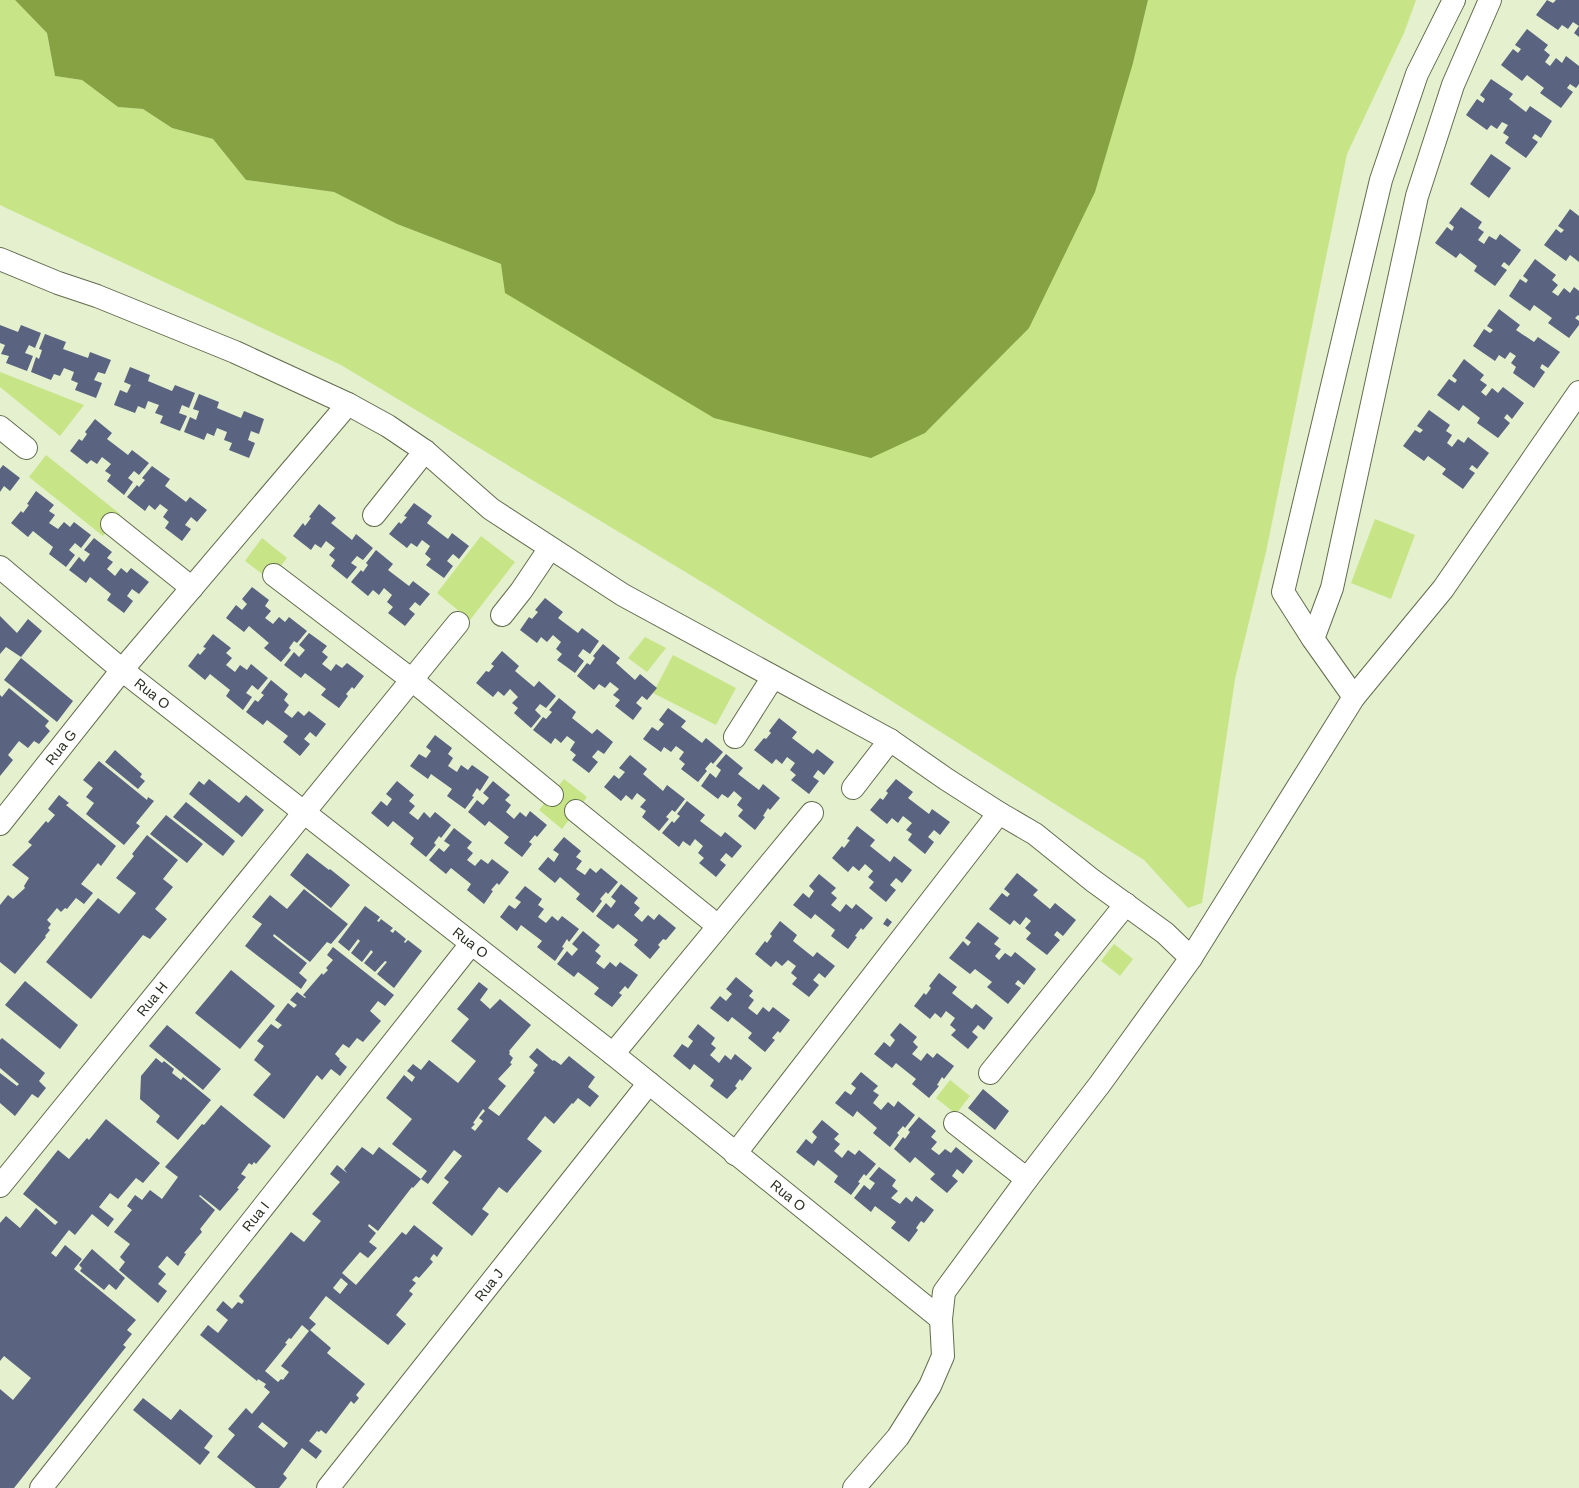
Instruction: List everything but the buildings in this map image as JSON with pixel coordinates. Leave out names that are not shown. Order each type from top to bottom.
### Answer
[{"type":"street","points":[[1354,697],[1313,639],[1284,592],[1381,180],[1417,74],[1454,0]]},
{"type":"street","points":[[1313,639],[1332,588],[1417,196],[1453,85],[1490,0]]},
{"type":"street","points":[[0,259],[235,352],[348,404],[388,426],[425,452],[491,509],[623,595],[773,677],[839,710],[890,740],[946,779],[1035,834],[1092,880],[1166,933],[1191,958]]},
{"type":"street","points":[[854,1488],[898,1437],[930,1386],[942,1356],[941,1319],[944,1292],[1100,1084],[1191,958],[1354,697],[1443,589],[1579,392]]},
{"type":"street","name":"Rua G","points":[[0,824],[122,670],[348,404]]},
{"type":"street","points":[[0,427],[26,448]]},
{"type":"street","points":[[374,515],[425,452]]},
{"type":"street","points":[[112,524],[192,588]]},
{"type":"street","points":[[502,614],[520,592],[550,548]]},
{"type":"street","name":"Rua O","points":[[0,567],[122,670],[613,1054],[941,1319]]},
{"type":"street","points":[[274,575],[412,680],[552,795]]},
{"type":"street","name":"Rua H","points":[[0,1186],[458,623]]},
{"type":"street","points":[[735,738],[773,677]]},
{"type":"street","points":[[853,788],[890,740]]},
{"type":"street","points":[[576,811],[718,926]]},
{"type":"street","points":[[613,1054],[812,812]]},
{"type":"street","points":[[735,1154],[999,813]]},
{"type":"street","points":[[990,1073],[1126,904]]},
{"type":"street","name":"Rua I","points":[[41,1488],[470,944]]},
{"type":"street","name":"Rua J","points":[[328,1488],[649,1083]]},
{"type":"street","points":[[955,1123],[1027,1179]]},
{"type":"shaded area","points":[[0,0],[15,0],[47,33],[55,76],[82,80],[118,107],[143,109],[172,128],[213,139],[246,180],[334,192],[397,224],[501,264],[1133,63],[1148,0],[1416,0],[1404,33],[1347,154],[1266,552],[1235,679],[1202,903],[1188,908],[1144,860],[712,588],[341,365],[0,205]]},
{"type":"shaded area","points":[[15,0],[1148,0],[1133,63],[1095,192],[1029,328],[925,433],[871,458],[714,418],[505,293],[501,264],[397,224],[334,192],[246,180],[213,139],[172,128],[143,109],[118,107],[82,80],[55,76],[47,33]]},
{"type":"shaded area","points":[[0,372],[84,405],[60,436],[0,387]]},
{"type":"shaded area","points":[[46,455],[120,514],[103,536],[29,477]]},
{"type":"shaded area","points":[[1375,519],[1415,535],[1391,599],[1351,583]]},
{"type":"shaded area","points":[[481,536],[515,562],[470,620],[437,593]]},
{"type":"shaded area","points":[[262,538],[287,558],[270,580],[245,561]]},
{"type":"shaded area","points":[[645,637],[666,648],[647,672],[628,658]]},
{"type":"shaded area","points":[[673,655],[736,688],[716,725],[653,693]]},
{"type":"shaded area","points":[[564,779],[587,797],[562,829],[539,810]]},
{"type":"shaded area","points":[[1114,944],[1133,959],[1120,976],[1101,961]]},
{"type":"shaded area","points":[[950,1080],[970,1096],[956,1114],[936,1098]]}]
